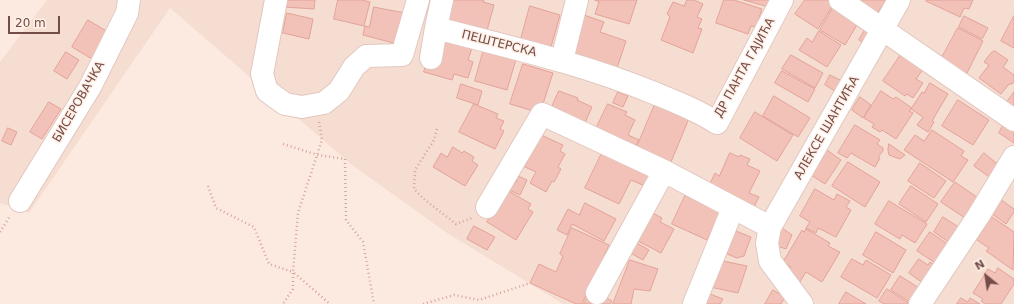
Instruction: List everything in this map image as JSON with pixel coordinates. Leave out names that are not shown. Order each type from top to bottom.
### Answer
[{"type":"street","name":"БИСЕРОВАЧКА","points":[[20,201],[90,87],[127,13],[129,0]]},
{"type":"street","points":[[276,0],[262,74],[267,91],[285,104],[302,107],[324,103],[339,91],[354,67],[366,56],[402,55],[418,0]]},
{"type":"street","points":[[431,58],[442,0]]},
{"type":"street","points":[[562,60],[577,0]]},
{"type":"street","name":"ДР ПАНТА ГАЈИЋА","points":[[634,85],[698,111],[718,123],[782,0]]},
{"type":"street","points":[[840,0],[1014,120]]},
{"type":"street","name":"АЛЕКСЕ ШАНТИЋА","points":[[802,304],[770,261],[767,244],[770,227],[899,0]]},
{"type":"street","name":"ПЕШТЕРСКА","points":[[436,28],[562,60],[634,85]]},
{"type":"street","points":[[487,207],[542,114],[664,171],[770,227]]},
{"type":"street","points":[[920,304],[979,214],[1014,157]]},
{"type":"street","points":[[598,293],[664,171]]},
{"type":"street","points":[[694,304],[733,208]]},
{"type":"path","points":[[283,304],[293,289],[298,213],[322,140],[315,104]]},
{"type":"path","points":[[437,129],[434,140],[416,170],[414,189],[424,199],[456,224],[471,219],[487,207]]},
{"type":"path","points":[[283,144],[318,155],[344,159],[346,220],[363,242],[374,304]]},
{"type":"path","points":[[208,186],[216,208],[254,227],[269,264],[293,272],[330,304]]},
{"type":"path","points":[[423,304],[454,295],[479,300],[530,283]]},
{"type":"shaded area","points":[[47,0],[1014,0],[1014,304],[563,304],[447,233],[352,165],[170,8],[29,213],[0,203],[0,62]]},
{"type":"building","points":[[284,0],[315,0],[314,9],[284,7]]},
{"type":"building","points":[[338,0],[362,0],[370,2],[364,26],[334,19]]},
{"type":"building","points":[[452,0],[484,0],[483,2],[494,5],[486,34],[445,21]]},
{"type":"building","points":[[595,0],[637,0],[629,24],[595,14],[599,2]]},
{"type":"building","points":[[687,0],[694,0],[703,4],[697,17],[702,19],[698,28],[702,29],[693,53],[661,40],[670,17],[667,14],[673,2],[684,6]]},
{"type":"building","points":[[724,0],[734,0],[762,9],[756,27],[751,26],[748,34],[716,23]]},
{"type":"building","points":[[744,0],[779,0],[774,8]]},
{"type":"building","points":[[805,0],[832,0],[835,2],[818,29],[795,14]]},
{"type":"building","points":[[851,0],[886,0],[876,15]]},
{"type":"building","points":[[973,0],[969,9],[964,8],[960,17],[926,1]]},
{"type":"building","points":[[530,6],[560,15],[551,47],[521,39]]},
{"type":"building","points":[[374,7],[410,14],[401,45],[363,35],[365,26],[369,27]]},
{"type":"building","points":[[833,8],[858,23],[845,45],[820,30]]},
{"type":"building","points":[[287,13],[313,19],[309,39],[283,33]]},
{"type":"building","points":[[584,15],[604,22],[600,32],[626,41],[617,68],[571,54]]},
{"type":"building","points":[[964,16],[988,28],[982,39],[959,27]]},
{"type":"building","points":[[1014,16],[1014,48],[1001,41]]},
{"type":"building","points":[[88,20],[113,35],[97,62],[72,47]]},
{"type":"building","points":[[958,28],[983,41],[966,75],[940,61]]},
{"type":"building","points":[[865,30],[875,36],[869,47],[859,40]]},
{"type":"building","points":[[436,31],[474,42],[468,60],[473,62],[468,78],[454,74],[452,80],[424,72]]},
{"type":"building","points":[[819,31],[841,45],[827,67],[799,50],[807,38],[812,42]]},
{"type":"building","points":[[485,45],[516,59],[507,90],[475,81]]},
{"type":"building","points":[[995,51],[1008,60],[1003,67],[1014,75],[1014,82],[1009,84],[1001,94],[979,78],[989,65],[984,62],[991,53]]},
{"type":"building","points":[[66,52],[79,60],[67,79],[54,71]]},
{"type":"building","points":[[902,53],[924,68],[916,79],[923,83],[913,98],[907,94],[905,96],[883,81]]},
{"type":"building","points":[[791,55],[823,73],[815,88],[782,69]]},
{"type":"building","points":[[523,64],[553,73],[540,113],[510,104]]},
{"type":"building","points":[[782,71],[815,89],[808,102],[775,83]]},
{"type":"building","points":[[830,75],[846,83],[840,94],[825,85]]},
{"type":"building","points":[[930,83],[948,94],[932,121],[934,122],[928,132],[917,125],[923,117],[911,109]]},
{"type":"building","points":[[461,84],[482,91],[478,105],[457,98]]},
{"type":"building","points":[[559,91],[578,98],[577,100],[592,107],[581,132],[547,118]]},
{"type":"building","points":[[881,91],[893,99],[896,97],[912,108],[909,111],[913,113],[896,139],[882,130],[880,132],[872,127],[874,124],[864,118]]},
{"type":"building","points":[[618,92],[628,96],[623,107],[613,103]]},
{"type":"building","points":[[1014,92],[1014,117],[1002,109]]},
{"type":"building","points":[[774,96],[810,118],[798,137],[763,116]]},
{"type":"building","points":[[860,97],[871,105],[863,118],[852,110]]},
{"type":"building","points":[[958,100],[989,120],[973,145],[942,126]]},
{"type":"building","points":[[49,102],[61,109],[42,139],[30,132]]},
{"type":"building","points":[[656,102],[690,116],[671,162],[664,159],[660,167],[633,156]]},
{"type":"building","points":[[474,104],[498,114],[496,118],[504,121],[500,129],[504,131],[495,149],[459,132]]},
{"type":"building","points":[[608,104],[627,112],[625,115],[635,120],[628,135],[639,140],[630,159],[590,141]]},
{"type":"building","points":[[755,112],[793,135],[777,161],[740,138]]},
{"type":"building","points":[[1004,124],[1014,131],[1014,143],[999,133]]},
{"type":"building","points":[[855,125],[880,140],[877,144],[883,148],[883,151],[878,157],[880,158],[875,167],[851,153],[847,158],[838,153]]},
{"type":"building","points":[[8,128],[17,132],[11,145],[2,141]]},
{"type":"building","points":[[932,130],[964,151],[961,156],[968,160],[953,182],[904,150],[915,135],[924,141]]},
{"type":"building","points":[[541,135],[563,145],[560,151],[565,154],[558,167],[561,169],[554,182],[552,181],[546,192],[530,183],[536,172],[525,167]]},
{"type":"building","points":[[889,144],[905,155],[900,159],[889,155]]},
{"type":"building","points":[[453,147],[462,153],[464,151],[474,157],[472,161],[478,165],[465,186],[433,167],[441,153],[447,157]]},
{"type":"building","points":[[827,150],[841,160],[825,184],[811,175]]},
{"type":"building","points":[[602,153],[650,177],[645,186],[631,180],[619,204],[585,188]]},
{"type":"building","points":[[730,153],[739,157],[740,155],[750,159],[747,165],[760,171],[749,193],[759,197],[751,213],[706,192],[715,173],[719,176]]},
{"type":"building","points":[[984,153],[1001,167],[992,179],[974,166]]},
{"type":"building","points":[[848,162],[880,182],[865,207],[832,186]]},
{"type":"building","points":[[920,163],[946,181],[934,198],[908,181]]},
{"type":"building","points":[[518,176],[527,180],[520,195],[503,187],[507,178],[516,182]]},
{"type":"building","points":[[955,182],[981,200],[968,220],[941,202]]},
{"type":"building","points":[[911,186],[938,204],[926,222],[899,204]]},
{"type":"building","points":[[815,189],[834,200],[837,194],[850,201],[846,207],[851,210],[836,237],[818,228],[816,233],[806,228],[810,222],[800,216]]},
{"type":"building","points":[[507,190],[531,204],[528,209],[533,212],[516,240],[487,222]]},
{"type":"building","points":[[686,194],[721,211],[707,240],[672,224]]},
{"type":"building","points":[[1000,199],[1014,209],[1014,212],[1006,224],[991,213]]},
{"type":"building","points":[[889,201],[927,224],[915,243],[902,235],[900,239],[875,224]]},
{"type":"building","points":[[585,203],[616,219],[604,241],[572,224],[567,235],[557,230],[568,209],[579,215]]},
{"type":"building","points":[[647,210],[662,218],[660,222],[674,229],[661,253],[632,238]]},
{"type":"building","points":[[943,217],[960,228],[950,243],[934,232]]},
{"type":"building","points":[[992,217],[1014,232],[1013,270],[986,251],[989,248],[977,240]]},
{"type":"building","points":[[474,226],[495,237],[487,250],[467,239]]},
{"type":"building","points":[[572,228],[609,245],[582,304],[576,304],[530,283],[539,264],[556,272],[563,256],[560,254]]},
{"type":"building","points":[[728,228],[751,237],[744,256],[737,258],[720,251]]},
{"type":"building","points":[[782,228],[792,235],[786,249],[774,245]]},
{"type":"building","points":[[806,229],[830,243],[828,246],[840,252],[822,282],[806,272],[798,285],[785,277],[791,267],[783,262],[802,230],[804,232]]},
{"type":"building","points":[[876,232],[906,250],[893,273],[863,255]]},
{"type":"building","points":[[930,232],[949,245],[937,264],[917,251]]},
{"type":"building","points":[[631,240],[649,250],[643,260],[625,250]]},
{"type":"building","points":[[852,259],[863,265],[866,260],[891,275],[877,298],[841,277]]},
{"type":"building","points":[[919,259],[928,265],[930,262],[939,268],[927,286],[909,273]]},
{"type":"building","points":[[630,260],[658,269],[650,291],[634,289],[631,304],[613,304]]},
{"type":"building","points":[[718,260],[747,266],[738,293],[710,287]]},
{"type":"building","points":[[998,268],[1014,279],[1014,284],[1001,304],[985,304],[981,301],[983,299],[973,293],[988,269],[995,273]]},
{"type":"building","points":[[900,276],[924,291],[913,304],[891,290]]},
{"type":"building","points":[[887,289],[910,304],[884,304],[879,301]]},
{"type":"building","points":[[591,290],[612,301],[610,304],[584,304]]},
{"type":"building","points":[[773,290],[785,297],[781,304],[765,304]]},
{"type":"building","points":[[846,292],[866,304],[839,304]]},
{"type":"building","points":[[710,294],[723,299],[720,304],[706,304]]},
{"type":"building","points":[[961,298],[968,302],[970,298],[980,304],[957,304]]}]
